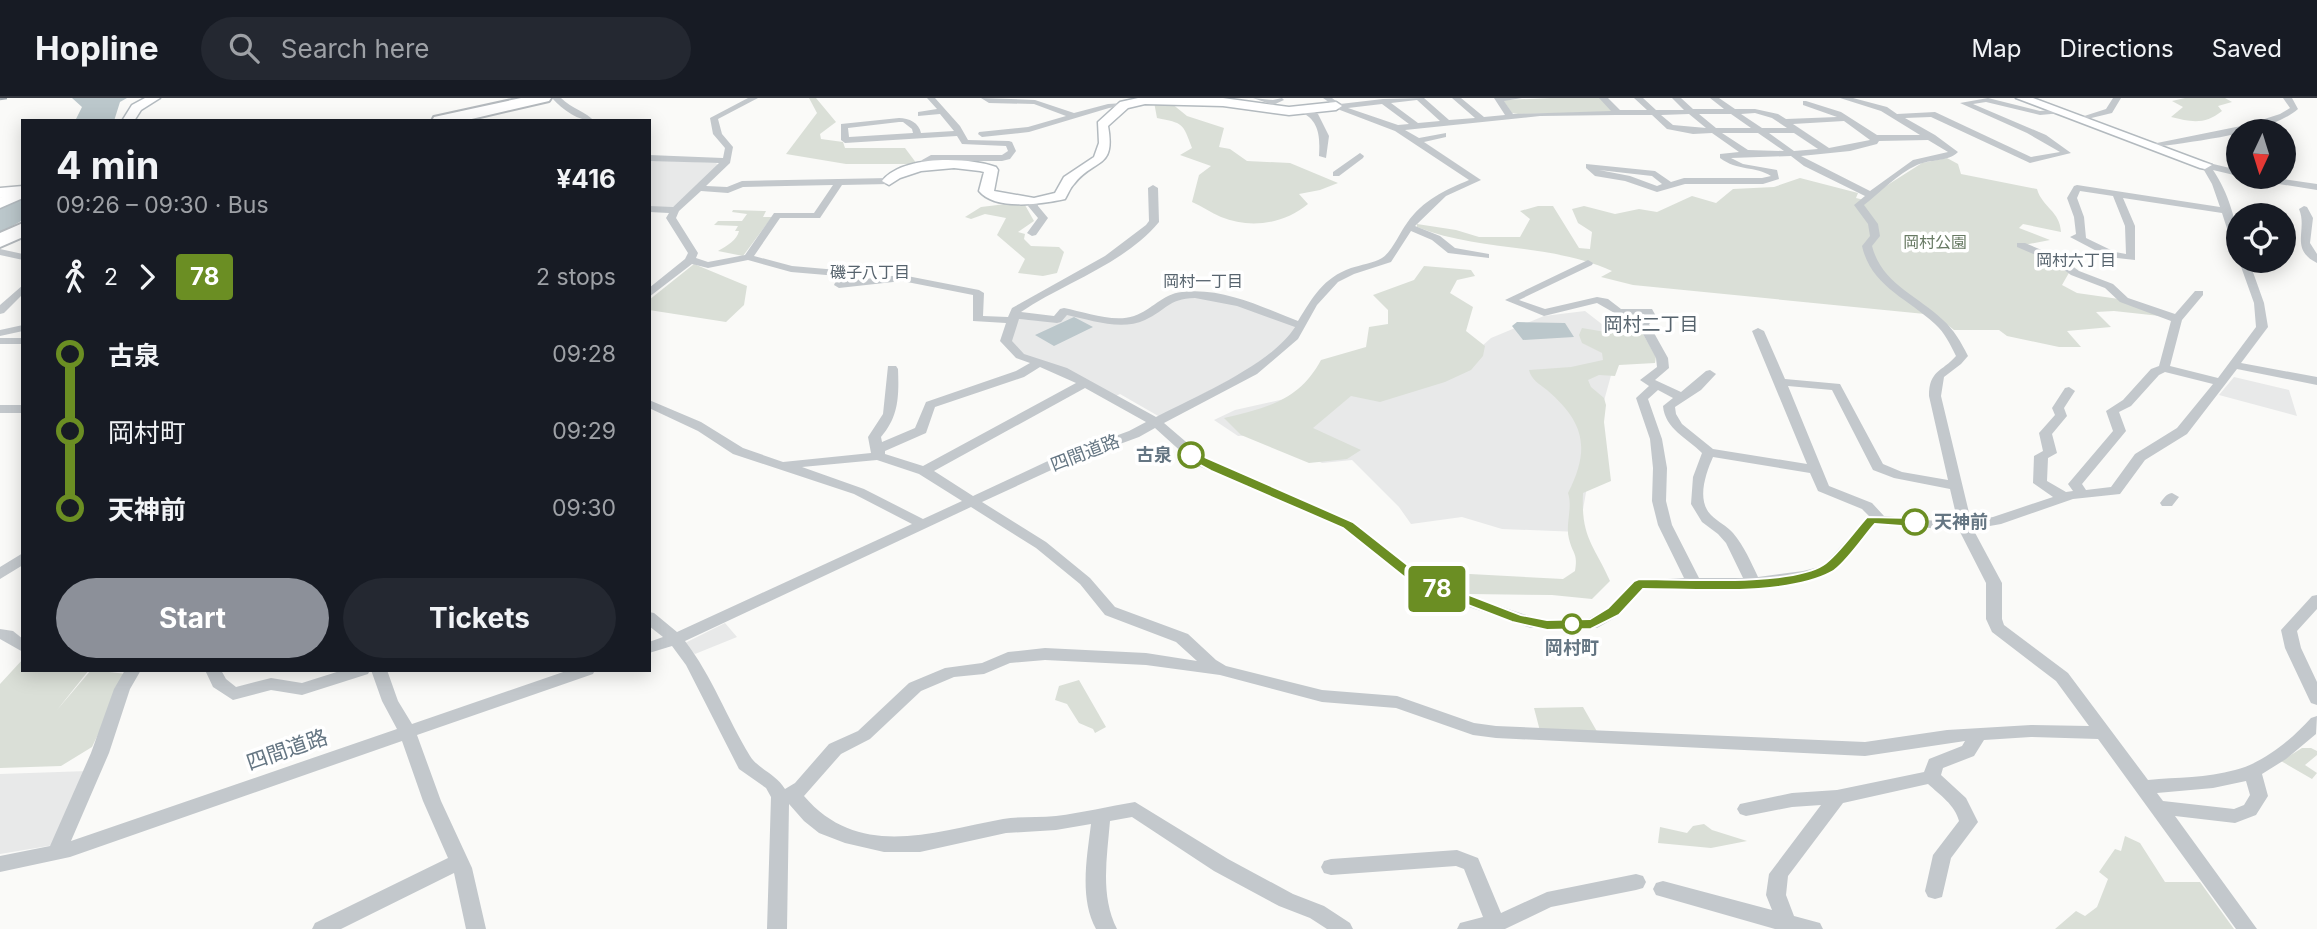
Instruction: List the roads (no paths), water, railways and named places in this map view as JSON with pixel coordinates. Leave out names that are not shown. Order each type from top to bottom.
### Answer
[{"type":"highway","points":[[448,119],[533,99]]},
{"type":"main road","points":[[0,193],[21,191]]},
{"type":"street","points":[[129,119],[136,108],[154,98]]},
{"type":"street","points":[[556,98],[568,110],[588,119]]},
{"type":"street","points":[[651,292],[690,260],[692,253],[671,218],[675,210],[727,161],[730,155],[729,147],[716,131],[715,118],[754,98]]},
{"type":"street","points":[[923,167],[926,160],[931,158],[1002,158],[1012,151],[1009,144],[965,142],[931,98]]},
{"type":"street","points":[[985,98],[989,101],[1035,102],[1074,116]]},
{"type":"street","points":[[1257,98],[1273,103],[1280,100]]},
{"type":"street","points":[[918,136],[916,128],[905,120],[844,126],[845,141],[1029,129],[1108,106],[1151,100],[1225,100],[1271,111],[1306,111],[1332,102],[1382,102],[1417,98],[1447,123]]},
{"type":"street","points":[[1456,98],[1481,119]]},
{"type":"street","points":[[1498,98],[1510,116]]},
{"type":"street","points":[[1498,98],[1518,98]]},
{"type":"street","points":[[1604,98],[1619,114]]},
{"type":"street","points":[[1638,98],[1670,127]]},
{"type":"street","points":[[1676,98],[1691,113],[1747,153]]},
{"type":"street","points":[[1714,98],[1791,153],[1825,174],[1871,195]]},
{"type":"street","points":[[1844,98],[1884,109],[1898,116],[1952,148],[1954,154],[1919,160],[1898,173],[1859,205],[1873,224],[1875,236],[1867,246],[1868,258],[1885,280],[1915,300],[1942,324],[1954,337],[1962,356],[1958,362],[1938,374],[1934,385],[1965,526],[1994,583],[1994,619],[1998,628],[2056,671],[2247,929]]},
{"type":"street","points":[[2022,98],[2226,170]]},
{"type":"street","points":[[2079,119],[2109,111],[2117,98]]},
{"type":"street","points":[[2151,145],[2256,124],[2284,115],[2294,108],[2287,98]]},
{"type":"street","points":[[1884,109],[1815,100],[1807,103],[1845,118],[1875,138],[1933,137]]},
{"type":"street","points":[[1898,116],[1932,114],[2030,160],[2067,153],[2032,130],[1964,103],[1986,100],[2042,114],[2059,111]]},
{"type":"street","points":[[1332,102],[1397,128],[1415,142],[1443,135]]},
{"type":"street","points":[[1382,102],[1416,126]]},
{"type":"street","points":[[699,188],[728,190],[742,184],[890,181],[899,171],[923,167],[986,167],[992,174],[986,191],[990,194],[1034,202],[1060,196],[1069,180],[1096,164],[1105,144],[1102,125],[1124,104]]},
{"type":"street","points":[[921,114],[943,111]]},
{"type":"street","points":[[1306,111],[1315,116],[1318,127],[1325,136],[1324,156]]},
{"type":"street","points":[[1397,128],[1510,116],[1762,111],[1784,122],[1827,151]]},
{"type":"street","points":[[1584,115],[1589,121],[1631,121],[1717,131],[1796,130]]},
{"type":"street","points":[[1784,122],[1845,118]]},
{"type":"street","points":[[1670,186],[1655,174],[1589,166],[1598,174],[1627,178],[1657,189],[1670,186],[1684,181],[1763,181],[1776,177],[1774,172],[1733,165],[1723,154],[1860,148],[1874,142],[1875,138]]},
{"type":"street","name":"四間道路","points":[[651,647],[675,639],[1055,463],[1157,423],[1253,371],[1294,337],[1312,304],[1334,280],[1369,264],[1387,260],[1421,213],[1443,194],[1476,180],[1415,142]]},
{"type":"street","points":[[651,158],[699,154],[727,161]]},
{"type":"street","points":[[1336,174],[1360,156]]},
{"type":"street","points":[[2117,195],[2130,226],[2131,258],[2112,255],[2078,239],[2079,217],[2072,198],[2077,188],[2225,211],[2219,184],[2205,164]]},
{"type":"street","points":[[1731,181],[1739,167]]},
{"type":"street","points":[[1711,192],[1714,181]]},
{"type":"street","points":[[748,257],[777,215],[817,216],[839,183]]},
{"type":"street","points":[[2296,184],[2317,188]]},
{"type":"street","points":[[1153,188],[1154,222],[1149,227],[1109,258],[1016,310],[1006,341],[1014,352],[1062,371],[1157,423],[1201,461],[1348,525],[1418,580],[1526,621],[1547,625],[1591,624],[1614,612],[1639,584],[1753,584],[1790,580],[1828,569],[1872,520],[1879,518],[1947,528],[1965,526],[1996,521],[2081,493],[2115,491],[2140,457],[2182,431],[2262,327],[2259,303],[2248,273]]},
{"type":"street","points":[[0,204],[21,192]]},
{"type":"street","points":[[1032,233],[1043,218],[1033,206],[1034,202]]},
{"type":"street","points":[[651,209],[675,210]]},
{"type":"street","points":[[2304,209],[2308,224],[2303,239],[2308,251],[2317,260]]},
{"type":"street","points":[[1409,227],[1436,237],[1452,251],[1485,256]]},
{"type":"street","points":[[2021,245],[2059,261],[2075,274],[2109,286],[2124,300],[2177,319]]},
{"type":"street","points":[[0,252],[21,257]]},
{"type":"street","points":[[690,260],[708,265],[748,257],[792,269],[845,273],[839,285],[902,278],[962,289],[979,293],[977,319],[1057,320],[1064,311],[1108,319],[1134,320],[1164,301],[1183,294],[1238,303],[1300,325]]},
{"type":"street","points":[[1588,263],[1510,300],[1544,313],[1597,300],[1604,301],[1618,312],[1648,311],[1651,318],[1643,323],[1662,358],[1663,368],[1646,380],[1681,397]]},
{"type":"street","points":[[0,311],[21,290]]},
{"type":"street","points":[[2164,368],[2177,319],[2199,293]]},
{"type":"street","points":[[0,333],[21,328]]},
{"type":"street","points":[[1758,331],[1823,488],[1867,506],[1879,518]]},
{"type":"street","points":[[0,341],[21,341]]},
{"type":"street","points":[[785,465],[878,453],[921,430],[930,405],[1020,374],[1039,363]]},
{"type":"street","points":[[2234,365],[2317,381]]},
{"type":"street","points":[[2081,493],[2075,484],[2120,431],[2112,411],[2127,403],[2155,372],[2164,368],[2219,382]]},
{"type":"street","points":[[878,453],[874,438],[888,422],[893,403],[892,369]]},
{"type":"street","points":[[1710,374],[1697,387],[1669,406],[1670,418],[1675,425],[1702,444],[1709,453],[1814,469]]},
{"type":"street","points":[[1780,382],[1836,387],[1878,467],[1899,475],[1956,486]]},
{"type":"street","points":[[924,471],[1086,383]]},
{"type":"street","points":[[1657,385],[1642,398],[1656,439],[1660,468],[1658,501],[1665,526],[1695,583]]},
{"type":"street","points":[[2064,497],[2040,483],[2041,456],[2050,453],[2045,433],[2061,416],[2058,408],[2069,391]]},
{"type":"street","points":[[651,405],[703,429],[723,444],[743,453],[785,465],[901,509],[922,524]]},
{"type":"street","points":[[0,409],[21,409]]},
{"type":"street","points":[[878,453],[924,471],[1041,545],[1085,581],[1110,611],[1182,638],[1220,670]]},
{"type":"street","points":[[1709,453],[1698,479],[1702,512],[1729,537],[1753,584]]},
{"type":"street","points":[[0,574],[21,559]]},
{"type":"street","points":[[2317,600],[2289,630],[2293,648],[2317,699]]},
{"type":"street","points":[[651,619],[675,639],[693,663],[745,764],[826,828],[845,836],[884,844],[920,844],[1006,826],[1056,823],[1135,810],[1222,865],[1286,900],[1317,912],[1343,929]]},
{"type":"street","points":[[0,634],[7,635],[21,646]]},
{"type":"street","points":[[786,796],[801,788],[835,749],[864,735],[915,688],[951,672],[984,668],[1008,658],[1045,654],[1146,659],[1220,670],[1321,696],[1397,702],[1474,729],[1496,733],[1865,749],[1947,736],[2031,731],[2103,733]]},
{"type":"street","points":[[57,852],[100,753],[122,689],[132,672]]},
{"type":"street","points":[[214,672],[219,683],[233,694],[271,684],[302,689],[356,672]]},
{"type":"street","points":[[380,672],[390,701],[408,733],[432,801],[459,862],[476,929]]},
{"type":"street","name":"四間道路","points":[[0,864],[57,852],[581,672]]},
{"type":"street","points":[[2142,788],[2235,777],[2252,771],[2301,740],[2317,722]]},
{"type":"street","points":[[1931,777],[1934,764],[1968,751],[1978,735]]},
{"type":"street","points":[[2157,807],[2235,816],[2250,810],[2259,796],[2252,771]]},
{"type":"street","points":[[1745,808],[1792,800],[1837,797],[1931,777]]},
{"type":"street","points":[[1931,777],[1960,803],[1967,812],[1969,822],[1942,855],[1935,891]]},
{"type":"street","points":[[777,929],[786,796]]},
{"type":"street","points":[[1786,926],[1776,895],[1779,874],[1837,797]]},
{"type":"street","points":[[1101,815],[1096,887],[1100,922],[1106,929]]},
{"type":"street","points":[[1331,867],[1457,858],[1471,864],[1495,923]]},
{"type":"street","points":[[322,929],[459,862]]},
{"type":"street","points":[[1467,929],[1507,920],[1547,900],[1636,882]]},
{"type":"street","points":[[1663,889],[1786,926],[1813,929]]},
{"type":"railway","points":[[0,99],[8,98]]},
{"type":"place","name":"古泉","points":[[1191,455]]},
{"type":"place","name":"天神前","points":[[1915,522]]},
{"type":"place","name":"岡村町","points":[[1572,624]]},
{"type":"district","name":"岡村六丁目","points":[[2076,260]]},
{"type":"district","name":"磯子八丁目","points":[[870,272]]},
{"type":"district","name":"岡村一丁目","points":[[1203,281]]},
{"type":"district","name":"岡村二丁目","points":[[1651,324]]},
{"type":"park label","name":"岡村公園","points":[[1935,242]]}]
